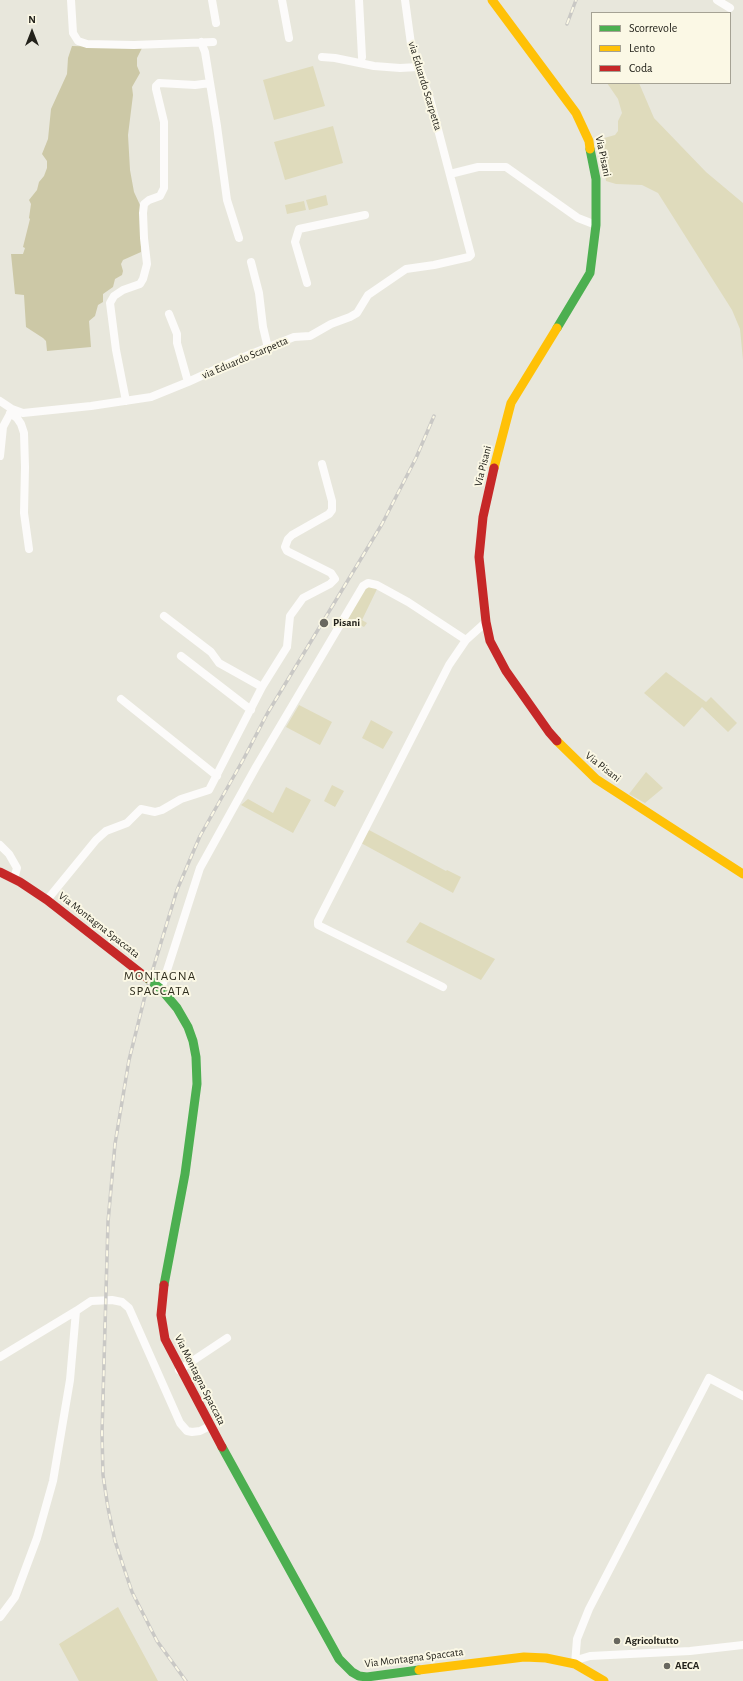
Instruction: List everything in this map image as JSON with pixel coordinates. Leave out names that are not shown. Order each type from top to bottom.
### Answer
[{"type":"main road","name":"Via Pisani","points":[[492,0],[576,113],[583,125],[589,141],[596,179],[596,226],[590,273],[511,403],[483,517],[479,558],[486,622],[490,641],[506,671],[549,732],[570,755],[596,779],[743,874]]},
{"type":"main road","name":"Via Montagna Spaccata","points":[[0,872],[47,900],[161,989],[177,1008],[190,1034],[196,1057],[197,1084],[185,1174],[165,1275],[162,1298],[161,1315],[165,1339],[210,1426],[339,1659],[356,1678],[484,1661],[524,1657],[546,1658],[575,1664],[604,1681]]},
{"type":"street","points":[[71,0],[73,33],[78,41],[88,44],[134,45],[213,42]]},
{"type":"street","points":[[212,0],[216,23]]},
{"type":"street","points":[[282,0],[289,38]]},
{"type":"street","points":[[359,0],[362,56]]},
{"type":"street","name":"via Eduardo Scarpetta","points":[[0,401],[11,411],[23,412],[47,411],[151,397],[236,360],[294,337],[310,336],[357,313],[368,295],[406,268],[434,266],[472,255],[430,99],[411,44],[405,0]]},
{"type":"street","points":[[717,0],[730,8]]},
{"type":"street","points":[[201,42],[205,52],[227,200],[240,238]]},
{"type":"street","points":[[322,57],[335,58],[374,66],[400,68],[418,67]]},
{"type":"street","points":[[126,401],[116,350],[110,303],[114,296],[123,290],[140,284],[143,279],[147,264],[144,238],[144,204],[149,200],[160,196],[164,188],[164,122],[156,86],[159,84],[195,85],[210,83]]},
{"type":"street","points":[[450,174],[478,167],[506,167],[578,218],[596,226]]},
{"type":"street","points":[[307,283],[295,242],[299,230],[365,215]]},
{"type":"street","points":[[251,262],[259,293],[263,327],[268,348]]},
{"type":"street","points":[[169,314],[177,334],[177,343],[188,382]]},
{"type":"street","points":[[0,456],[3,427],[11,411],[21,424],[24,433],[24,513],[29,549]]},
{"type":"street","points":[[47,900],[96,840],[106,832],[127,823],[141,809],[155,812],[162,810],[181,799],[209,790],[262,686],[287,647],[290,616],[303,598],[330,584],[335,578],[331,573],[287,551],[285,547],[292,535],[329,514],[332,510],[332,501],[322,464]]},
{"type":"street","points":[[161,989],[200,868],[242,792],[363,586],[368,583],[377,585],[408,602],[466,640]]},
{"type":"street","points":[[164,616],[211,652],[219,664],[262,686]]},
{"type":"street","points":[[443,987],[318,925],[322,914],[445,672],[466,640],[486,622]]},
{"type":"street","points":[[181,656],[251,710]]},
{"type":"street","points":[[121,699],[217,776]]},
{"type":"street","points":[[0,845],[9,854],[17,868],[14,879]]},
{"type":"street","points":[[0,1357],[94,1300],[112,1300],[122,1302],[129,1308],[180,1423],[187,1431],[192,1432],[200,1431],[210,1426]]},
{"type":"street","points":[[0,1617],[15,1597],[37,1538],[53,1481],[70,1380],[76,1311]]},
{"type":"street","points":[[180,1370],[226,1338]]},
{"type":"street","points":[[575,1664],[577,1639],[589,1609],[709,1378],[743,1396]]},
{"type":"street","points":[[575,1664],[580,1659],[590,1656],[690,1651],[742,1645],[743,1637]]},
{"type":"shaded area","points":[[72,46],[142,48],[137,58],[137,66],[140,73],[132,87],[133,95],[128,135],[130,170],[134,192],[140,205],[141,252],[123,260],[121,264],[123,271],[122,275],[115,279],[113,287],[103,294],[103,302],[98,305],[95,316],[89,321],[91,347],[47,351],[46,341],[26,327],[24,295],[15,294],[11,254],[23,254],[25,248],[23,247],[30,219],[31,204],[29,200],[37,190],[39,182],[44,176],[47,168],[47,161],[42,154],[48,139],[51,109],[67,74],[68,58]]},
{"type":"shaded area","points":[[313,66],[325,106],[274,120],[263,80]]},
{"type":"shaded area","points":[[608,84],[639,84],[654,118],[706,172],[743,203],[743,360],[740,329],[732,310],[658,193],[642,185],[616,184],[606,181],[604,166],[597,140],[615,135],[618,131],[618,121],[622,113],[618,99]]},
{"type":"shaded area","points":[[333,126],[343,163],[285,180],[274,142]]},
{"type":"shaded area","points":[[326,195],[328,205],[309,210],[306,200]]},
{"type":"shaded area","points":[[304,201],[306,210],[287,214],[285,205]]},
{"type":"shaded area","points":[[365,586],[378,587],[362,620],[367,623],[364,627],[348,619]]},
{"type":"shaded area","points":[[666,672],[706,702],[711,697],[737,723],[728,732],[702,707],[684,727],[644,693]]},
{"type":"shaded area","points":[[299,705],[332,722],[320,745],[286,727]]},
{"type":"shaded area","points":[[371,720],[393,732],[383,749],[362,738]]},
{"type":"shaded area","points":[[646,772],[663,788],[645,803],[629,794]]},
{"type":"shaded area","points":[[332,785],[344,791],[335,807],[324,801]]},
{"type":"shaded area","points":[[286,787],[311,800],[293,833],[241,805],[248,799],[273,813]]},
{"type":"shaded area","points":[[369,830],[446,871],[447,870],[461,877],[453,893],[361,843]]},
{"type":"shaded area","points":[[420,922],[495,959],[481,980],[406,942]]},
{"type":"shaded area","points":[[118,1607],[158,1681],[79,1681],[59,1644]]},
{"type":"railway","points":[[567,24],[576,0]]},
{"type":"railway","points":[[186,1681],[157,1641],[132,1592],[115,1541],[103,1475],[102,1433],[108,1222],[115,1144],[129,1060],[146,992],[177,890],[200,836],[267,714],[382,524],[416,458],[434,416]]},
{"type":"traffic: fast","points":[[557,328],[590,273],[596,225],[596,179],[590,149]]},
{"type":"traffic: fast","points":[[147,978],[161,989],[177,1008],[188,1027],[193,1041],[196,1057],[197,1084],[185,1174],[164,1285]]},
{"type":"traffic: fast","points":[[222,1447],[339,1659],[352,1672],[359,1676],[367,1677],[419,1670]]},
{"type":"traffic: slow","points":[[492,0],[576,113],[589,141],[590,149]]},
{"type":"traffic: slow","points":[[494,468],[511,403],[557,328]]},
{"type":"traffic: slow","points":[[557,741],[596,779],[743,874]]},
{"type":"traffic: slow","points":[[419,1670],[524,1657],[546,1658],[575,1664],[604,1681]]},
{"type":"traffic: jam","points":[[494,468],[483,517],[479,557],[486,622],[490,641],[506,671],[557,741]]},
{"type":"traffic: jam","points":[[0,872],[20,882],[47,900],[147,978]]},
{"type":"traffic: jam","points":[[164,1285],[161,1315],[165,1339],[222,1447]]},
{"type":"place","name":"Pisani","points":[[324,623]]},
{"type":"place","name":"Agricoltutto","points":[[617,1641]]},
{"type":"place","name":"AECA","points":[[667,1666]]},
{"type":"district","name":"MONTAGNA SPACCATA","points":[[160,984]]}]
